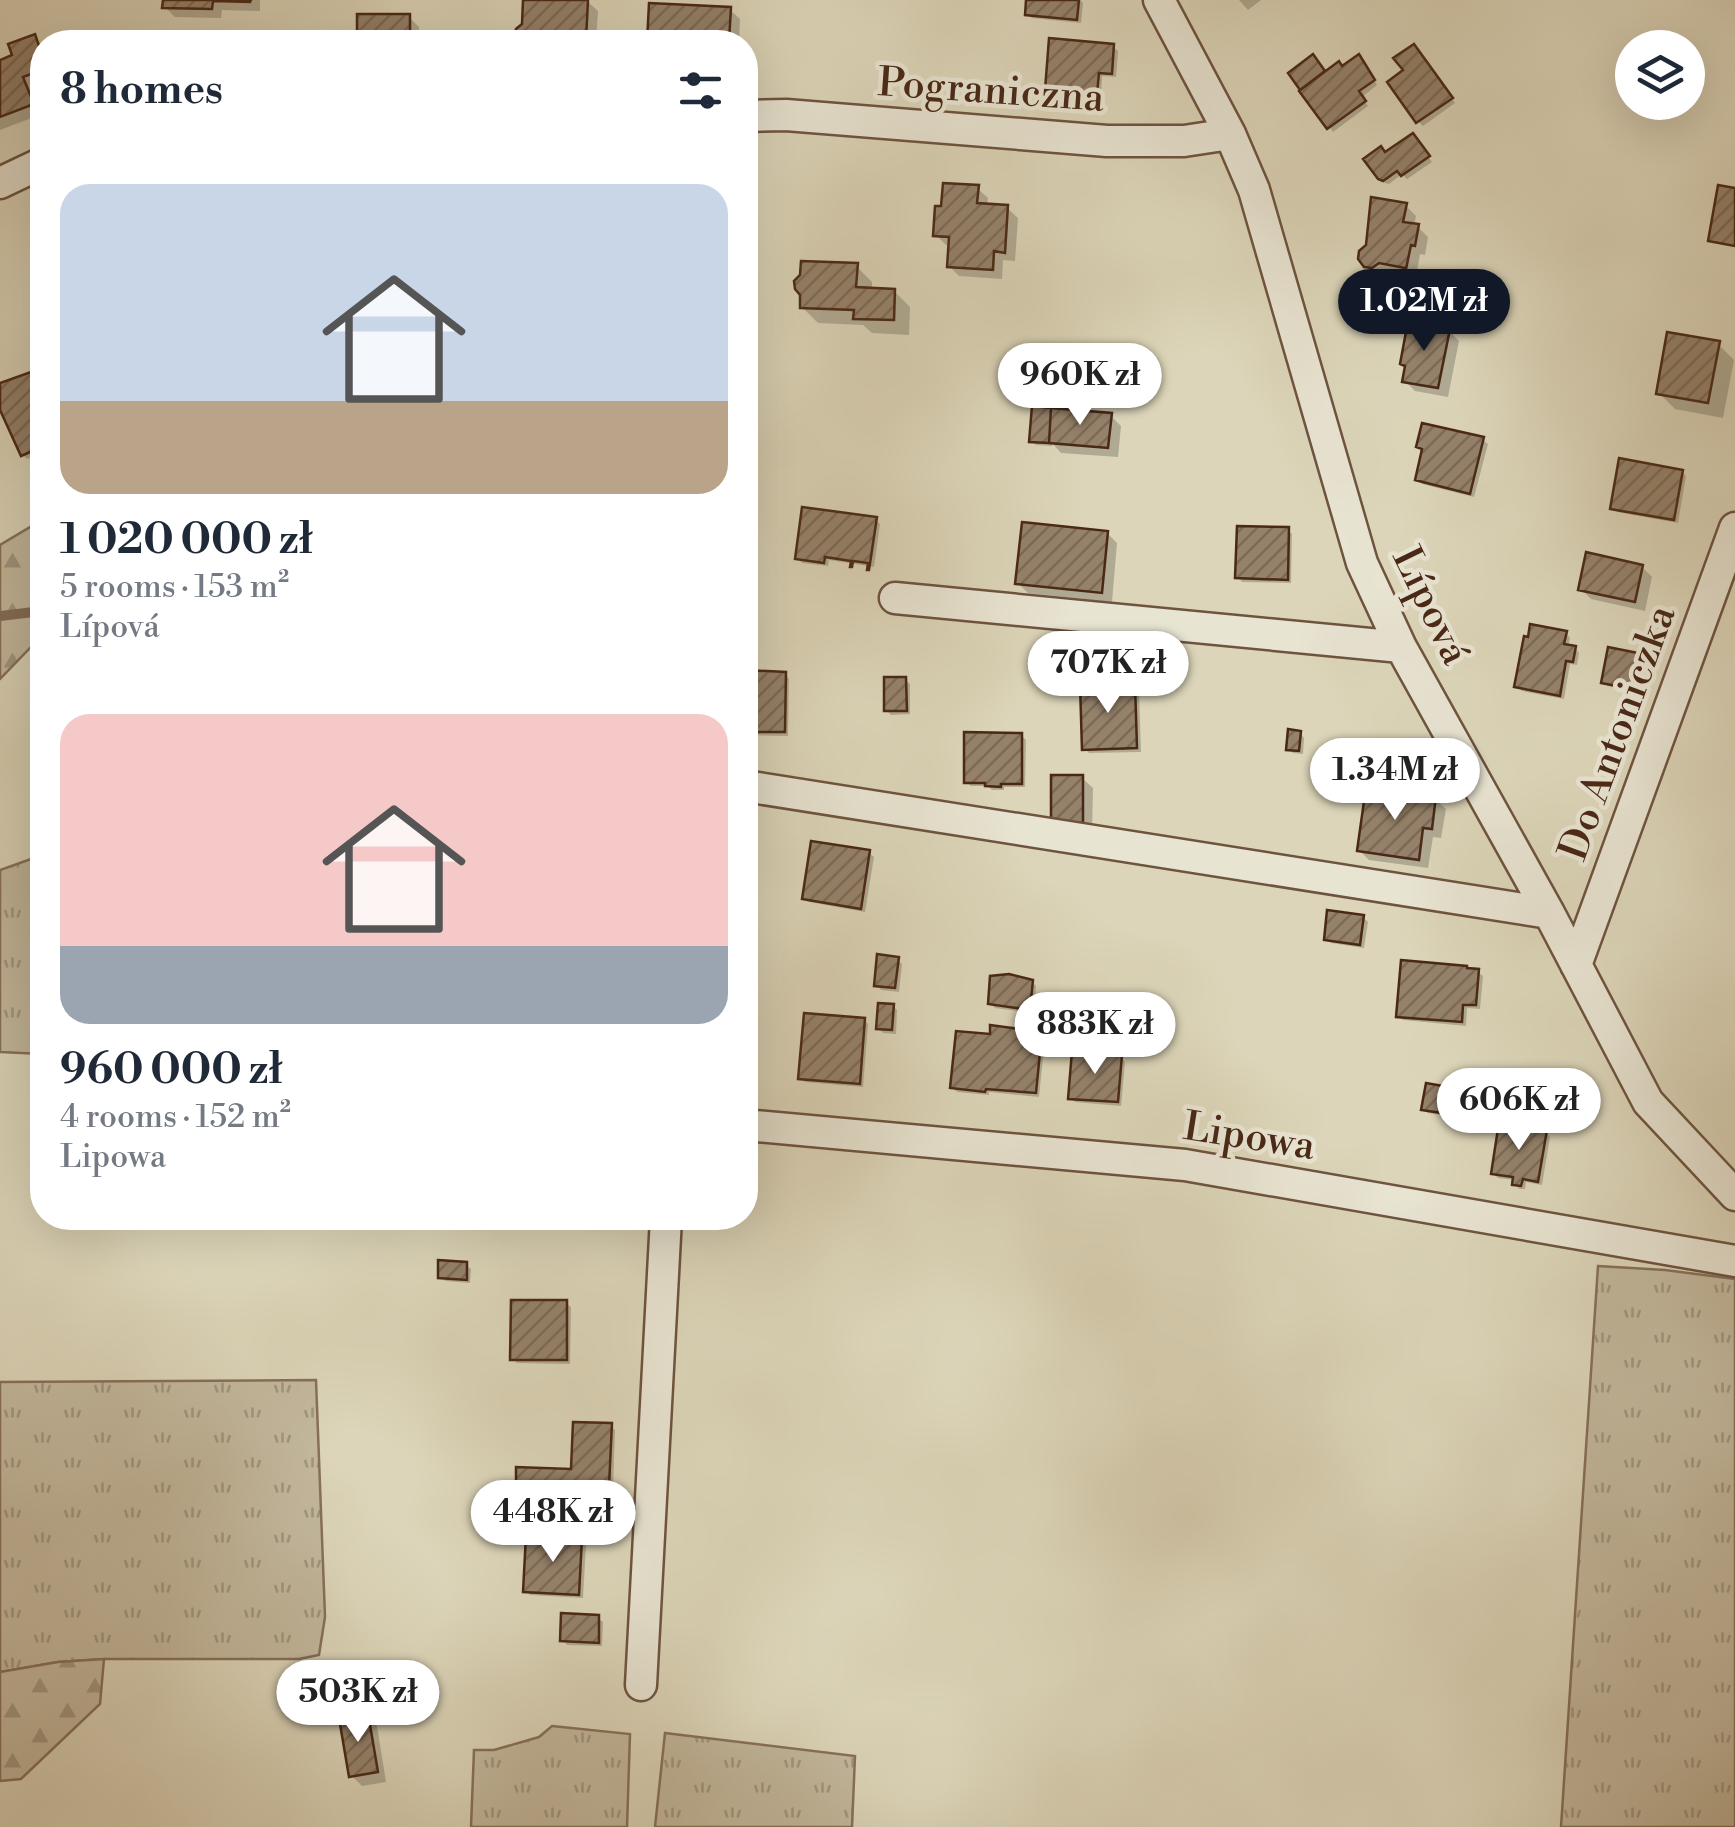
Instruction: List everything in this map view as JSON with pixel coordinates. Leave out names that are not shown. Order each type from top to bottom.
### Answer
[{"type":"street","name":"Lípová","points":[[1159,0],[1230,134],[1254,190],[1362,562],[1401,647],[1549,913],[1648,1102],[1735,1195]]},
{"type":"street","name":"Pograniczna","points":[[758,115],[786,114],[1107,141],[1184,142],[1230,134]]},
{"type":"street","points":[[0,182],[30,168]]},
{"type":"street","name":"Do Antoniczka","points":[[1576,965],[1735,528]]},
{"type":"street","points":[[895,598],[1401,647]]},
{"type":"street","points":[[758,788],[1549,913]]},
{"type":"street","name":"Lipowa","points":[[758,1126],[1185,1165],[1735,1261]]},
{"type":"street","points":[[642,1685],[665,1230]]},
{"type":"green space","points":[[30,527],[30,648],[0,679],[0,545]]},
{"type":"green space","points":[[30,859],[30,1053],[0,1052],[0,870]]},
{"type":"green space","points":[[1598,1266],[1735,1279],[1735,1827],[1561,1827]]},
{"type":"green space","points":[[316,1380],[325,1617],[319,1655],[299,1659],[104,1659],[0,1672],[0,1382]]},
{"type":"green space","points":[[104,1659],[100,1704],[21,1779],[0,1781],[0,1672]]},
{"type":"green space","points":[[552,1726],[630,1734],[627,1827],[471,1827],[474,1750],[494,1750],[539,1737]]},
{"type":"green space","points":[[665,1733],[855,1756],[852,1827],[655,1827]]},
{"type":"building","points":[[163,0],[251,0],[213,1],[212,9],[162,8]]},
{"type":"building","points":[[523,0],[588,0],[586,30],[516,30],[522,24]]},
{"type":"building","points":[[1026,0],[1079,0],[1077,20],[1025,15]]},
{"type":"building","points":[[649,3],[731,7],[730,30],[648,30]]},
{"type":"building","points":[[357,14],[410,14],[410,30],[357,30]]},
{"type":"building","points":[[30,36],[30,74],[23,77],[30,106],[0,117],[0,60],[12,55],[8,44]]},
{"type":"building","points":[[1049,38],[1114,44],[1112,74],[1099,73],[1097,94],[1045,90]]},
{"type":"building","points":[[1414,44],[1453,98],[1416,123],[1387,82],[1403,70],[1393,58]]},
{"type":"building","points":[[1313,54],[1325,71],[1300,90],[1288,73]]},
{"type":"building","points":[[1359,54],[1375,80],[1359,91],[1366,101],[1327,129],[1299,91],[1339,61],[1342,66]]},
{"type":"building","points":[[1413,133],[1430,156],[1401,176],[1397,171],[1383,181],[1378,179],[1363,159],[1381,146],[1385,152]]},
{"type":"building","points":[[943,183],[979,185],[977,203],[1008,205],[1005,253],[994,251],[993,270],[947,267],[949,237],[933,236],[935,206],[941,206]]},
{"type":"building","points":[[1718,185],[1735,188],[1735,246],[1708,241]]},
{"type":"building","points":[[1371,197],[1407,203],[1403,222],[1419,224],[1405,274],[1405,268],[1379,263],[1372,268],[1364,267],[1358,259],[1359,251],[1366,245]]},
{"type":"building","points":[[801,261],[858,263],[856,287],[895,289],[894,320],[853,319],[854,310],[800,308],[794,281],[800,275]]},
{"type":"building","points":[[1408,321],[1450,329],[1438,388],[1402,382],[1405,366],[1400,364]]},
{"type":"building","points":[[1667,332],[1720,341],[1708,403],[1656,394]]},
{"type":"building","points":[[30,372],[30,452],[21,456],[0,410],[0,383]]},
{"type":"building","points":[[1032,406],[1051,408],[1049,443],[1029,442]]},
{"type":"building","points":[[1051,408],[1112,413],[1108,448],[1049,443]]},
{"type":"building","points":[[1422,423],[1484,437],[1470,494],[1415,480],[1422,449],[1416,447]]},
{"type":"building","points":[[1619,458],[1683,470],[1674,520],[1610,509]]},
{"type":"building","points":[[802,507],[877,517],[869,570],[868,563],[853,561],[850,567],[851,561],[825,557],[824,563],[795,559]]},
{"type":"building","points":[[1022,522],[1108,531],[1102,593],[1015,584]]},
{"type":"building","points":[[1237,526],[1289,527],[1288,580],[1235,578]]},
{"type":"building","points":[[1586,552],[1643,565],[1635,602],[1578,590]]},
{"type":"building","points":[[1530,624],[1567,631],[1564,644],[1576,646],[1573,662],[1566,661],[1560,696],[1514,687]]},
{"type":"building","points":[[1608,647],[1638,653],[1632,689],[1601,683]]},
{"type":"building","points":[[758,671],[786,672],[785,732],[758,732]]},
{"type":"building","points":[[884,677],[906,677],[907,711],[884,711]]},
{"type":"building","points":[[1135,683],[1137,748],[1082,750],[1080,684]]},
{"type":"building","points":[[1288,729],[1301,731],[1299,751],[1286,750]]},
{"type":"building","points":[[964,732],[1022,733],[1022,784],[1001,787],[964,783]]},
{"type":"building","points":[[1051,775],[1083,775],[1083,823],[1051,822]]},
{"type":"building","points":[[1366,787],[1436,796],[1432,829],[1423,828],[1419,860],[1357,851]]},
{"type":"building","points":[[811,841],[870,850],[861,909],[802,899]]},
{"type":"building","points":[[1327,910],[1364,915],[1360,945],[1324,940]]},
{"type":"building","points":[[877,954],[899,957],[895,988],[874,986]]},
{"type":"building","points":[[1401,960],[1479,969],[1476,1005],[1463,1005],[1462,1022],[1396,1017]]},
{"type":"building","points":[[1009,974],[1033,980],[1030,1010],[988,1004],[990,976]]},
{"type":"building","points":[[878,1003],[894,1004],[892,1030],[876,1029]]},
{"type":"building","points":[[804,1013],[865,1018],[860,1084],[798,1079]]},
{"type":"building","points":[[990,1025],[1042,1032],[1036,1093],[950,1088],[956,1031],[990,1034]]},
{"type":"building","points":[[1072,1051],[1122,1055],[1118,1102],[1068,1099]]},
{"type":"building","points":[[1426,1083],[1460,1089],[1456,1115],[1421,1110]]},
{"type":"building","points":[[1499,1122],[1547,1130],[1538,1182],[1523,1179],[1521,1186],[1512,1185],[1513,1177],[1491,1174]]},
{"type":"building","points":[[438,1260],[467,1262],[467,1280],[438,1278]]},
{"type":"building","points":[[511,1300],[567,1300],[567,1360],[510,1360]]},
{"type":"building","points":[[573,1422],[612,1423],[609,1487],[516,1484],[516,1467],[571,1469]]},
{"type":"building","points":[[526,1535],[582,1538],[579,1595],[523,1592]]},
{"type":"building","points":[[561,1613],[599,1615],[599,1643],[560,1641]]},
{"type":"building","points":[[368,1713],[378,1772],[349,1777],[339,1718]]},
{"type":"waterway","points":[[0,616],[30,612]]}]
